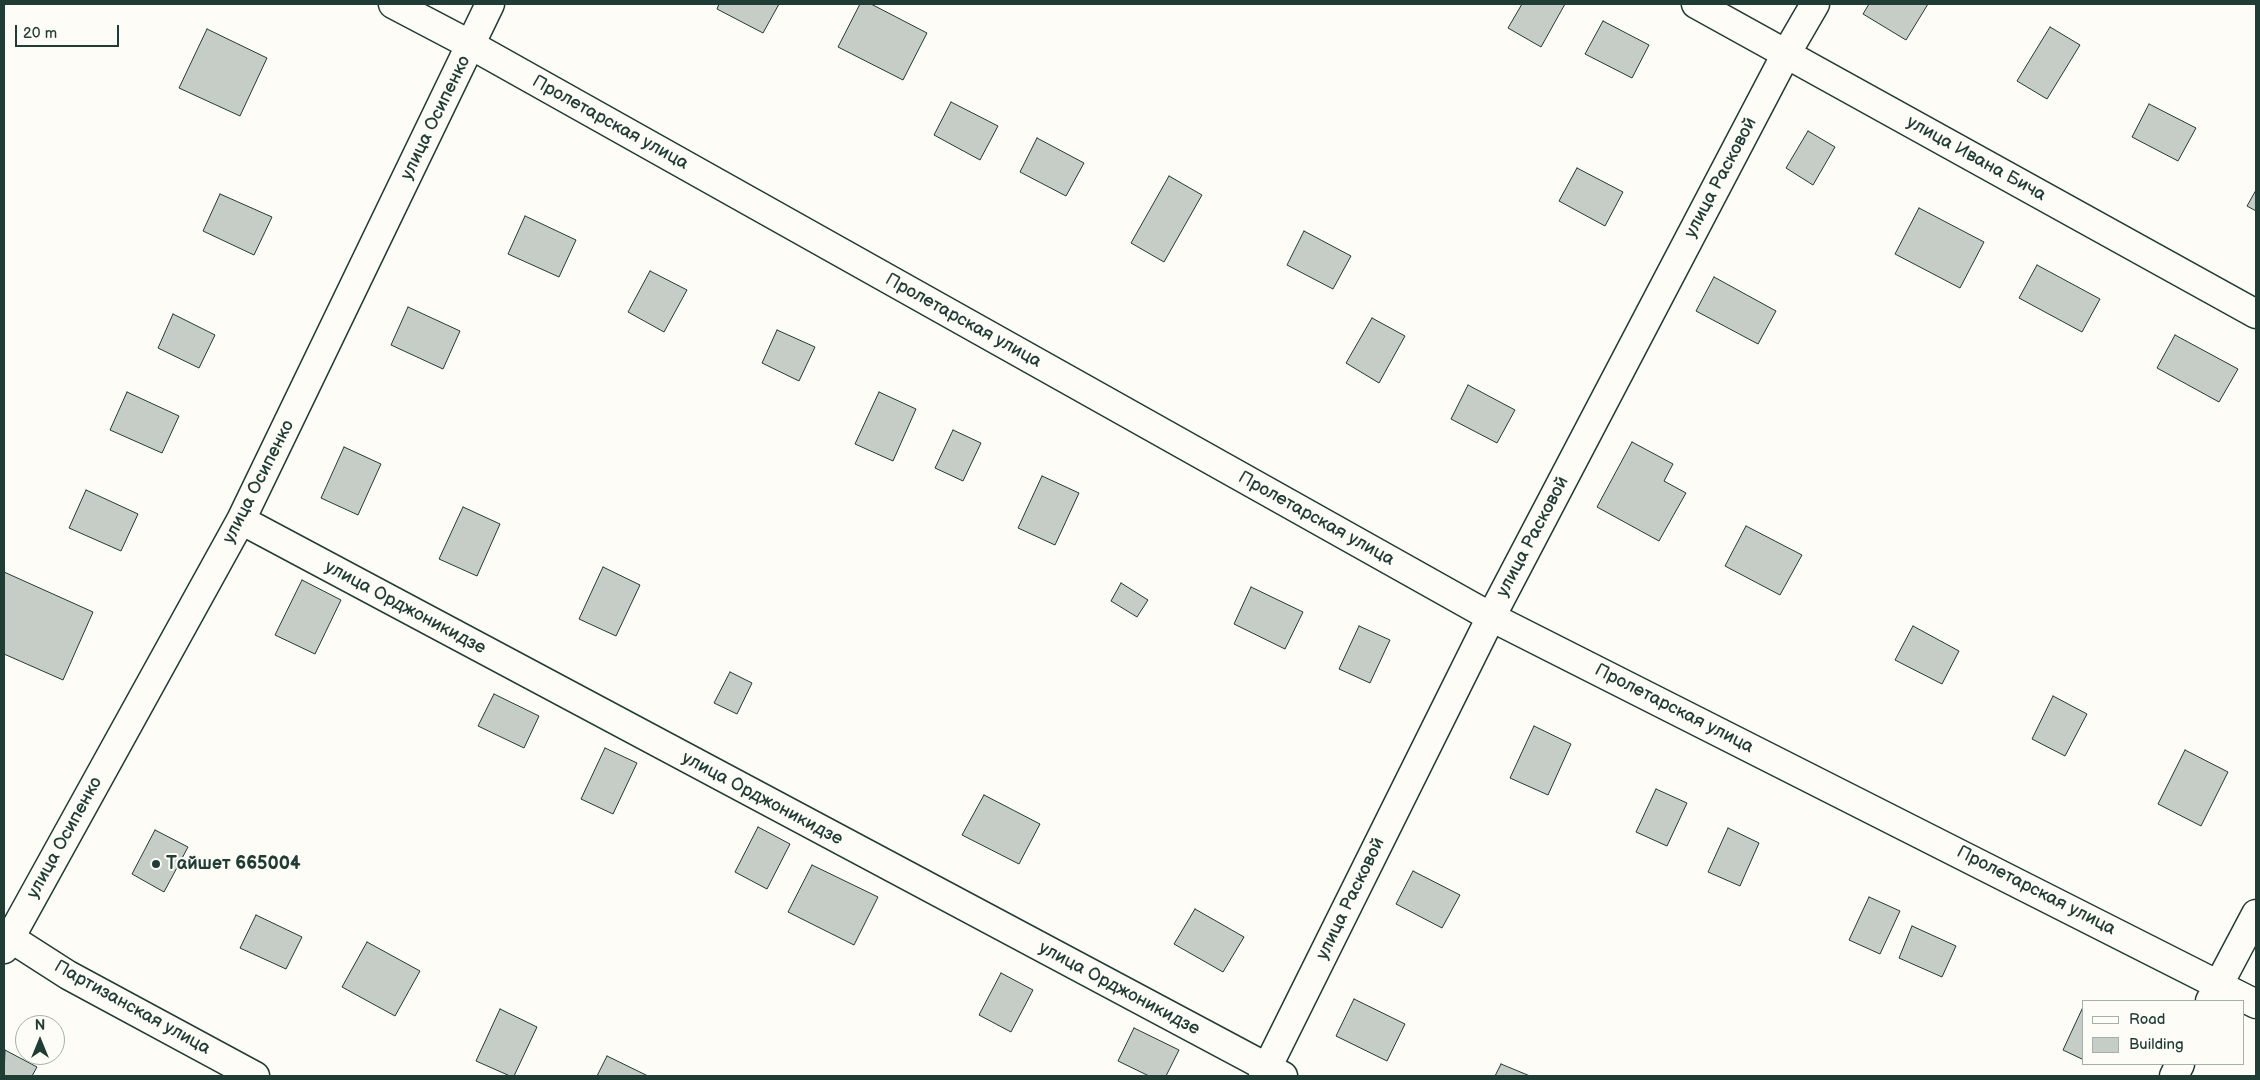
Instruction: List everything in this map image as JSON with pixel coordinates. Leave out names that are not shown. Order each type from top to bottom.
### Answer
[{"type":"street","name":"Пролетарская улица","points":[[393,4],[471,45],[1491,617],[2215,992],[2242,1000]]},
{"type":"street","name":"улица Осипенко","points":[[6,941],[242,520],[490,4]]},
{"type":"street","name":"улица Ивана Бича","points":[[1696,4],[2256,314]]},
{"type":"street","name":"улица Расковой","points":[[1271,1074],[1491,617],[1786,54],[1815,4]]},
{"type":"street","name":"улица Орджоникидзе","points":[[242,520],[1271,1074]]},
{"type":"street","points":[[2215,992],[2256,914]]},
{"type":"street","name":"Партизанская улица","points":[[6,941],[256,1076]]},
{"type":"building","points":[[719,4],[779,4],[763,33],[717,9]]},
{"type":"building","points":[[860,4],[871,4],[927,33],[903,80],[838,47]]},
{"type":"building","points":[[1522,4],[1565,4],[1541,47],[1508,28]]},
{"type":"building","points":[[1869,4],[1928,4],[1906,40],[1863,14]]},
{"type":"building","points":[[1603,21],[1649,45],[1632,78],[1585,54]]},
{"type":"building","points":[[2050,27],[2080,45],[2047,99],[2017,81]]},
{"type":"building","points":[[207,29],[267,58],[240,116],[179,88]]},
{"type":"building","points":[[951,102],[998,126],[980,160],[934,135]]},
{"type":"building","points":[[2149,104],[2196,128],[2178,161],[2132,137]]},
{"type":"building","points":[[1808,131],[1835,147],[1813,185],[1786,168]]},
{"type":"building","points":[[1037,138],[1084,163],[1066,196],[1020,172]]},
{"type":"building","points":[[1577,168],[1623,192],[1605,226],[1559,201]]},
{"type":"building","points":[[1169,176],[1202,195],[1164,262],[1131,243]]},
{"type":"building","points":[[2256,190],[2256,211],[2247,206]]},
{"type":"building","points":[[220,194],[272,217],[254,255],[203,231]]},
{"type":"building","points":[[1919,208],[1984,242],[1960,288],[1895,254]]},
{"type":"building","points":[[525,216],[576,240],[559,277],[508,254]]},
{"type":"building","points":[[1304,231],[1351,256],[1333,289],[1287,265]]},
{"type":"building","points":[[2037,265],[2100,299],[2082,332],[2019,298]]},
{"type":"building","points":[[650,271],[687,290],[664,332],[628,312]]},
{"type":"building","points":[[1714,277],[1776,311],[1758,344],[1696,311]]},
{"type":"building","points":[[408,307],[460,331],[443,369],[391,345]]},
{"type":"building","points":[[173,314],[215,335],[199,368],[158,348]]},
{"type":"building","points":[[1372,318],[1405,336],[1379,383],[1346,363]]},
{"type":"building","points":[[777,330],[815,347],[799,381],[762,363]]},
{"type":"building","points":[[2175,335],[2238,369],[2219,402],[2157,368]]},
{"type":"building","points":[[1468,385],[1515,410],[1497,443],[1451,419]]},
{"type":"building","points":[[127,392],[179,416],[162,453],[110,430]]},
{"type":"building","points":[[879,392],[916,409],[893,461],[855,444]]},
{"type":"building","points":[[953,430],[981,443],[963,481],[935,468]]},
{"type":"building","points":[[1632,442],[1673,464],[1664,481],[1686,493],[1659,541],[1597,507]]},
{"type":"building","points":[[344,447],[381,464],[358,515],[321,498]]},
{"type":"building","points":[[1042,476],[1079,493],[1055,545],[1018,528]]},
{"type":"building","points":[[86,490],[138,514],[121,551],[69,528]]},
{"type":"building","points":[[463,507],[500,524],[477,576],[439,559]]},
{"type":"building","points":[[1746,526],[1802,555],[1780,595],[1725,566]]},
{"type":"building","points":[[603,567],[640,585],[616,636],[579,619]]},
{"type":"building","points":[[4,572],[93,612],[63,680],[4,654]]},
{"type":"building","points":[[302,580],[341,600],[315,654],[275,635]]},
{"type":"building","points":[[1121,583],[1148,600],[1137,617],[1111,601]]},
{"type":"building","points":[[1251,587],[1303,612],[1285,649],[1234,624]]},
{"type":"building","points":[[1359,626],[1390,640],[1370,683],[1339,669]]},
{"type":"building","points":[[1913,626],[1959,651],[1942,684],[1895,660]]},
{"type":"building","points":[[730,672],[752,683],[737,714],[714,703]]},
{"type":"building","points":[[494,694],[539,716],[524,748],[478,726]]},
{"type":"building","points":[[2053,696],[2087,714],[2065,756],[2032,739]]},
{"type":"building","points":[[1534,726],[1571,744],[1548,795],[1510,778]]},
{"type":"building","points":[[605,748],[637,763],[613,814],[581,799]]},
{"type":"building","points":[[2185,750],[2228,772],[2201,826],[2158,804]]},
{"type":"building","points":[[1656,789],[1687,803],[1667,846],[1636,832]]},
{"type":"building","points":[[984,795],[1040,824],[1019,864],[962,835]]},
{"type":"building","points":[[758,827],[790,844],[767,889],[735,872]]},
{"type":"building","points":[[1728,828],[1759,843],[1740,886],[1708,872]]},
{"type":"building","points":[[155,830],[188,847],[164,892],[132,874]]},
{"type":"building","points":[[812,865],[878,897],[854,945],[788,912]]},
{"type":"building","points":[[1413,871],[1460,895],[1442,928],[1396,904]]},
{"type":"building","points":[[1869,897],[1900,911],[1880,954],[1849,940]]},
{"type":"building","points":[[1195,909],[1244,937],[1223,972],[1174,944]]},
{"type":"building","points":[[256,915],[302,937],[286,969],[240,948]]},
{"type":"building","points":[[1912,926],[1956,946],[1942,977],[1899,958]]},
{"type":"building","points":[[367,942],[420,971],[395,1016],[342,987]]},
{"type":"building","points":[[1001,973],[1033,990],[1011,1032],[979,1015]]},
{"type":"building","points":[[1354,999],[1405,1024],[1387,1061],[1336,1036]]},
{"type":"building","points":[[500,1009],[537,1027],[514,1076],[476,1061]]},
{"type":"building","points":[[2082,1009],[2082,1059],[2063,1050]]},
{"type":"building","points":[[1134,1028],[1179,1050],[1166,1076],[1149,1076],[1118,1061]]},
{"type":"building","points":[[5,1050],[15,1055],[15,1065],[33,1065],[37,1067],[32,1076],[4,1076]]},
{"type":"building","points":[[607,1056],[648,1076],[597,1076]]},
{"type":"building","points":[[1501,1064],[1530,1076],[1495,1076]]},
{"type":"place","name":"Тайшет 665004","points":[[156,864]]}]
